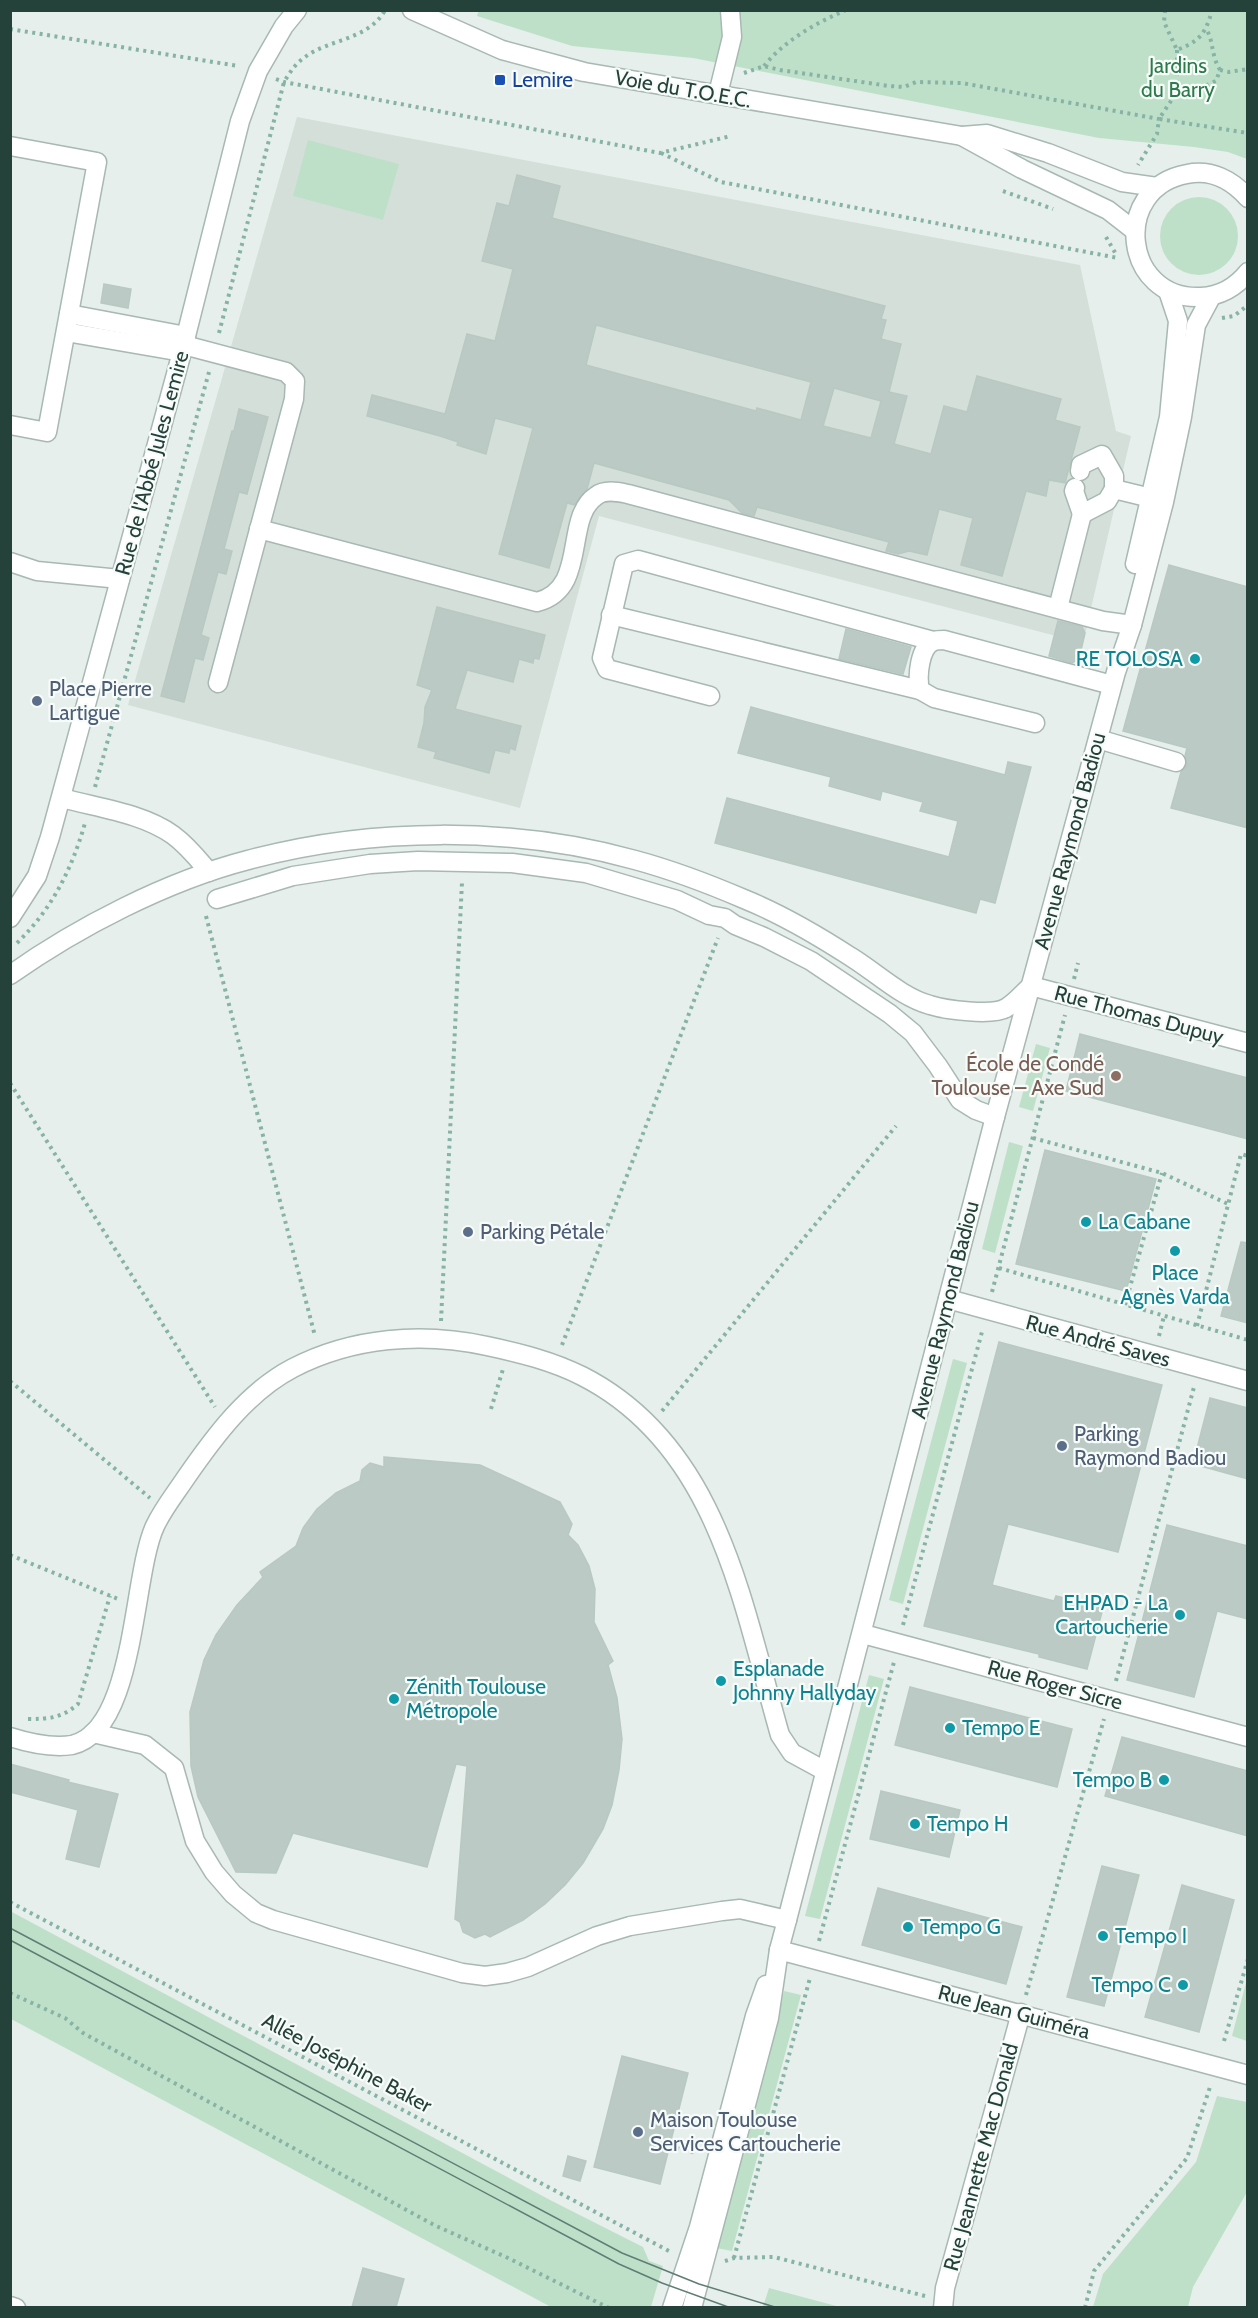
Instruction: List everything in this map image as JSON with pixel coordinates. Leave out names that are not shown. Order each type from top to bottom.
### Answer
[{"type":"street","name":"Rue de l'Abbé Jules Lemire","points":[[10,918],[37,876],[62,798],[184,344],[240,122],[258,70],[284,26],[297,10]]},
{"type":"street","name":"Voie du T.O.E.C.","points":[[412,10],[502,50],[584,72],[962,136],[987,135],[1048,153],[1122,182],[1157,187]]},
{"type":"street","points":[[718,94],[732,37],[730,10]]},
{"type":"street","name":"Voie du T.O.E.C.","points":[[962,136],[1022,169],[1108,210],[1135,231]]},
{"type":"street","points":[[10,146],[98,162],[47,432],[10,425]]},
{"type":"street","points":[[1248,198],[1238,186],[1218,176],[1197,172],[1176,176],[1157,187],[1146,199],[1138,214],[1135,231],[1136,249],[1143,266],[1154,280],[1168,291],[1189,297],[1211,297],[1228,290],[1248,272]]},
{"type":"street","name":"Avenue Raymond Badiou","points":[[1158,500],[1178,321],[1168,291]]},
{"type":"street","name":"Avenue Raymond Badiou","points":[[692,2307],[769,2018],[780,1950],[825,1771],[995,1117],[1098,739],[1158,500],[1182,417],[1196,325],[1211,297]]},
{"type":"street","points":[[67,323],[184,344],[286,372],[295,381],[294,399],[218,683]]},
{"type":"street","points":[[1058,608],[1082,514],[1074,491],[1081,465],[1102,455],[1113,476],[1114,489],[1107,501],[1082,514]]},
{"type":"street","points":[[1114,489],[1158,500]]},
{"type":"street","points":[[259,529],[537,602],[548,599],[559,591],[566,580],[584,510],[596,496],[608,491],[628,494],[1126,625]]},
{"type":"street","points":[[710,696],[607,669],[602,658],[624,564],[638,560],[933,641],[944,640],[1114,678]]},
{"type":"street","points":[[10,562],[37,571],[120,579]]},
{"type":"street","points":[[611,615],[920,690],[934,698],[1035,723]]},
{"type":"street","points":[[920,690],[918,679],[925,649],[933,641]]},
{"type":"street","points":[[1098,739],[1176,762]]},
{"type":"street","points":[[62,798],[139,819],[171,834],[189,848],[209,872]]},
{"type":"street","points":[[10,975],[81,930],[209,872],[248,860],[325,844],[412,836],[505,838],[572,846],[634,859],[745,899],[832,945],[913,1000],[950,1011],[1005,1010],[1031,986]]},
{"type":"street","points":[[211,905],[270,882],[332,869],[370,864],[512,862],[586,873],[677,900],[709,915],[725,918],[811,961],[890,1014],[918,1040],[960,1100],[976,1110],[995,1117]]},
{"type":"street","name":"Rue Thomas Dupuy","points":[[1031,986],[1248,1043]]},
{"type":"street","name":"Rue André Saves","points":[[948,1299],[1248,1382]]},
{"type":"street","points":[[10,1737],[54,1746],[71,1745],[81,1742],[104,1721],[111,1707],[129,1650],[154,1527],[202,1455],[247,1403],[276,1378],[292,1368],[345,1347],[400,1338],[440,1339],[509,1350],[554,1364],[583,1377],[612,1395],[650,1425],[682,1463],[701,1496],[728,1554],[780,1735],[792,1753],[825,1771]]},
{"type":"street","name":"Rue Roger Sicre","points":[[862,1634],[1248,1737]]},
{"type":"street","points":[[93,1733],[145,1745],[174,1768],[195,1841],[214,1872],[232,1894],[256,1913],[273,1920],[450,1970],[485,1976],[507,1973],[528,1968],[597,1936],[630,1926],[722,1911],[740,1909],[787,1920]]},
{"type":"street","name":"Avenue Raymond Badiou","points":[[672,2307],[699,2227],[755,2016],[780,1950]]},
{"type":"street","name":"Rue Jean Guiméra","points":[[780,1950],[1248,2075]]},
{"type":"street","name":"Rue Jeannette Mac Donald","points":[[943,2304],[1021,2013]]},
{"type":"street","points":[[10,2306],[16,2307]]},
{"type":"path","points":[[10,950],[30,931],[48,908],[76,854],[214,352],[284,82],[293,68],[306,56],[360,33],[372,25],[385,10]]},
{"type":"path","points":[[744,73],[764,66],[775,53],[820,21],[846,10]]},
{"type":"path","points":[[1139,164],[1156,134],[1159,118],[1177,92],[1177,50],[1164,22],[1165,10]]},
{"type":"path","points":[[1177,50],[1192,44],[1207,30],[1212,10]]},
{"type":"path","points":[[10,28],[241,66]]},
{"type":"path","points":[[1207,30],[1211,39],[1212,57],[1220,70],[1229,72],[1248,69]]},
{"type":"path","points":[[764,66],[889,86],[904,87],[916,82],[962,83],[1248,133]]},
{"type":"path","points":[[1177,92],[1210,85],[1216,81],[1220,70]]},
{"type":"path","points":[[284,82],[660,153],[722,182],[1118,258]]},
{"type":"path","points":[[660,153],[731,136]]},
{"type":"path","points":[[440,1339],[463,862]]},
{"type":"path","points":[[211,905],[320,1356]]},
{"type":"path","points":[[554,1364],[725,918]]},
{"type":"path","points":[[734,2258],[999,1268],[1078,963]]},
{"type":"path","points":[[10,1083],[226,1425]]},
{"type":"path","points":[[650,1425],[896,1126]]},
{"type":"path","points":[[1033,1138],[1161,1173],[1228,1204]]},
{"type":"path","points":[[1197,1326],[1241,1154],[1248,1156]]},
{"type":"path","points":[[1125,1305],[1161,1173]]},
{"type":"path","points":[[999,1268],[1248,1340]]},
{"type":"path","points":[[491,1409],[509,1350]]},
{"type":"path","points":[[10,1381],[164,1509]]},
{"type":"path","points":[[10,1555],[136,1607]]},
{"type":"path","points":[[26,1719],[44,1719],[66,1714],[78,1704],[110,1596]]},
{"type":"path","name":"Allée Joséphine Baker","points":[[10,1902],[669,2251]]},
{"type":"path","points":[[1224,2041],[1248,1959]]},
{"type":"path","points":[[10,1993],[65,2018],[83,2033],[434,2225],[609,2307]]},
{"type":"path","points":[[1085,2307],[1094,2271],[1187,2158],[1210,2087]]},
{"type":"path","points":[[669,2146],[696,2153]]},
{"type":"path","points":[[723,2261],[734,2258],[774,2257],[943,2304]]},
{"type":"shaded area","points":[[297,117],[1080,265],[1116,431],[1131,436],[1083,643],[599,516],[520,808],[128,705]]},
{"type":"green space","name":"Jardins du Barry","points":[[479,10],[1247,11],[1247,159],[1228,152],[1194,147],[1099,138],[693,58],[572,46],[477,16]]},
{"type":"green space","points":[[308,140],[399,164],[383,220],[293,196]]},
{"type":"green space","points":[[1199,197],[1214,200],[1226,209],[1235,221],[1238,236],[1235,251],[1226,263],[1214,272],[1199,275],[1184,272],[1172,263],[1163,251],[1160,236],[1163,221],[1172,209],[1184,200]]},
{"type":"green space","points":[[1036,1044],[1050,1048],[1033,1111],[1019,1107]]},
{"type":"green space","points":[[1009,1142],[1023,1146],[995,1253],[982,1249]]},
{"type":"green space","points":[[953,1359],[967,1363],[903,1604],[889,1600]]},
{"type":"green space","points":[[869,1675],[884,1679],[820,1919],[805,1916]]},
{"type":"green space","points":[[10,1911],[552,2201],[643,2247],[649,2261],[663,2266],[651,2307],[551,2307],[11,2019]]},
{"type":"green space","points":[[1247,1979],[1248,2041],[1232,2036]]},
{"type":"green space","points":[[784,1991],[801,1995],[732,2251],[716,2248]]},
{"type":"green space","points":[[1217,2096],[1247,2102],[1247,2192],[1193,2287],[1188,2307],[1093,2307],[1103,2274],[1196,2162]]},
{"type":"green space","points":[[769,2288],[840,2307],[763,2307]]},
{"type":"building","points":[[517,175],[560,186],[552,218],[885,306],[881,319],[886,320],[881,339],[901,344],[889,392],[907,396],[894,444],[931,454],[944,406],[967,412],[977,376],[1061,399],[1055,420],[1080,427],[1065,483],[1049,480],[1046,496],[1026,491],[1002,576],[961,565],[973,518],[939,509],[927,555],[909,551],[898,554],[886,551],[889,542],[757,507],[754,516],[742,513],[729,500],[594,463],[587,489],[574,505],[567,503],[549,568],[499,554],[533,428],[495,418],[486,454],[457,445],[458,442],[440,436],[367,416],[372,395],[445,414],[467,334],[495,341],[513,269],[482,261],[497,203],[509,206]],"holes":[[[596,325],[811,382],[801,420],[757,408],[756,411],[586,365]],[[834,388],[881,401],[871,438],[823,426]]]},
{"type":"building","points":[[104,284],[131,289],[128,308],[101,303]]},
{"type":"building","points":[[239,409],[268,417],[247,494],[239,492],[224,549],[232,551],[226,574],[218,572],[201,635],[209,638],[203,660],[195,658],[184,702],[161,696]]},
{"type":"building","name":"RE TOLOSA","points":[[1169,565],[1248,587],[1248,828],[1171,808],[1181,772],[1187,765],[1185,756],[1187,748],[1123,731]]},
{"type":"building","points":[[437,607],[545,635],[539,659],[534,658],[533,663],[519,659],[513,682],[467,670],[455,709],[521,726],[515,750],[510,748],[509,753],[495,750],[489,773],[434,758],[436,752],[418,747],[425,707],[432,690],[417,685]]},
{"type":"building","points":[[1058,621],[1082,627],[1085,633],[1079,659],[1072,663],[1049,656]]},
{"type":"building","points":[[846,629],[911,647],[903,674],[839,659]]},
{"type":"building","points":[[751,707],[1005,775],[1008,762],[1031,767],[995,903],[980,899],[976,913],[715,843],[727,798],[949,857],[958,821],[920,811],[923,802],[882,791],[880,800],[829,786],[831,777],[738,753]]},
{"type":"building","points":[[1080,1034],[1248,1078],[1248,1139],[1066,1091]]},
{"type":"building","name":"La Cabane","points":[[1045,1150],[1156,1179],[1126,1291],[1016,1264]]},
{"type":"building","points":[[1241,1242],[1248,1243],[1248,1323],[1221,1316]]},
{"type":"building","points":[[999,1342],[1162,1385],[1118,1552],[1008,1524],[992,1585],[1054,1601],[1056,1596],[1103,1608],[1087,1669],[1039,1657],[1039,1654],[924,1626]]},
{"type":"building","points":[[1210,1398],[1248,1408],[1248,1479],[1193,1464]]},
{"type":"building","name":"Zénith Toulouse Métropole","points":[[384,1457],[480,1465],[560,1502],[572,1524],[568,1535],[578,1545],[589,1566],[595,1589],[594,1622],[613,1661],[608,1665],[617,1698],[622,1739],[612,1805],[603,1829],[583,1863],[565,1885],[523,1920],[490,1937],[485,1934],[475,1938],[463,1932],[460,1922],[455,1919],[467,1766],[456,1764],[427,1867],[293,1833],[276,1873],[236,1872],[198,1797],[191,1766],[190,1712],[204,1660],[216,1635],[237,1605],[263,1577],[260,1572],[296,1546],[303,1528],[317,1509],[336,1493],[360,1481],[362,1470],[370,1463],[384,1467]]},
{"type":"building","name":"EHPAD - La Cartoucherie","points":[[1167,1525],[1248,1546],[1248,1619],[1217,1611],[1194,1697],[1127,1680]]},
{"type":"building","points":[[910,1687],[1072,1729],[1057,1787],[895,1745]]},
{"type":"building","name":"Tempo B","points":[[1122,1737],[1248,1771],[1248,1836],[1105,1796]]},
{"type":"building","points":[[10,1764],[69,1780],[68,1782],[118,1794],[99,1867],[66,1859],[78,1810],[10,1792]]},
{"type":"building","name":"Tempo H","points":[[881,1791],[960,1810],[949,1857],[870,1839]]},
{"type":"building","name":"Tempo I","points":[[1102,1866],[1139,1875],[1104,2006],[1067,1997]]},
{"type":"building","points":[[1182,1885],[1234,1900],[1199,2032],[1145,2017]]},
{"type":"building","points":[[878,1888],[1022,1927],[1006,1984],[862,1945]]},
{"type":"building","name":"Maison Toulouse Services Cartoucherie","points":[[622,2056],[688,2073],[660,2184],[594,2167]]},
{"type":"building","points":[[568,2156],[586,2161],[580,2181],[563,2176]]},
{"type":"building","points":[[363,2268],[404,2279],[396,2307],[352,2307]]},
{"type":"tram line","points":[[10,1928],[622,2253],[699,2284],[778,2308]]},
{"type":"tram line","points":[[10,1940],[619,2264],[662,2283],[731,2308]]},
{"type":"place","name":"Lemire","points":[[500,80]]},
{"type":"place","name":"RE TOLOSA","points":[[1195,659]]},
{"type":"place","name":"Place Pierre Lartigue","points":[[37,701]]},
{"type":"place","name":"École de Condé Toulouse – Axe Sud","points":[[1116,1076]]},
{"type":"place","name":"La Cabane","points":[[1086,1222]]},
{"type":"place","name":"Parking Pétale","points":[[468,1232]]},
{"type":"place","name":"Place Agnès Varda","points":[[1175,1251]]},
{"type":"place","name":"Parking Raymond Badiou","points":[[1062,1446]]},
{"type":"place","name":"EHPAD - La Cartoucherie","points":[[1180,1615]]},
{"type":"place","name":"Esplanade Johnny Hallyday","points":[[721,1681]]},
{"type":"place","name":"Zénith Toulouse Métropole","points":[[394,1699]]},
{"type":"place","name":"Tempo E","points":[[950,1728]]},
{"type":"place","name":"Tempo B","points":[[1164,1780]]},
{"type":"place","name":"Tempo H","points":[[915,1824]]},
{"type":"place","name":"Tempo G","points":[[908,1927]]},
{"type":"place","name":"Tempo I","points":[[1103,1936]]},
{"type":"place","name":"Tempo C","points":[[1183,1985]]},
{"type":"place","name":"Maison Toulouse Services Cartoucherie","points":[[638,2132]]}]
